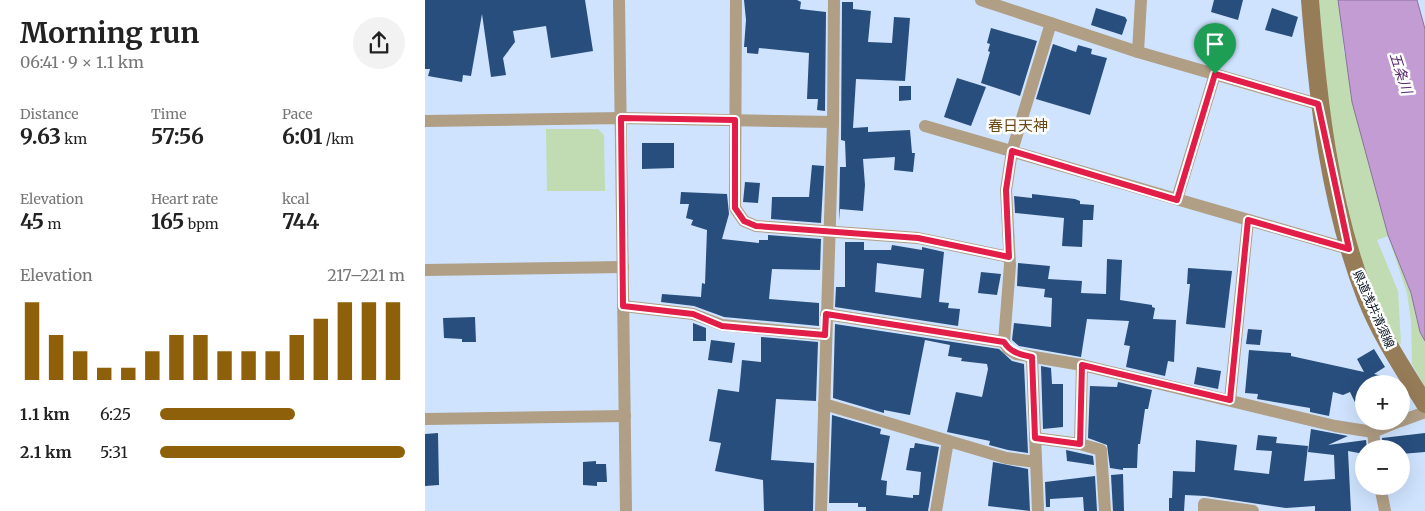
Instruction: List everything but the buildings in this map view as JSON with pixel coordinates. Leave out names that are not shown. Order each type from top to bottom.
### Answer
[{"type":"main road","name":"県道浅井清須線","points":[[1310,0],[1318,104],[1349,249],[1367,299],[1387,343],[1425,404]]},
{"type":"street","points":[[619,0],[626,511]]},
{"type":"street","points":[[735,0],[735,208],[744,221],[756,226],[918,238],[1009,257]]},
{"type":"street","points":[[821,511],[833,122],[834,0]]},
{"type":"street","points":[[981,0],[1138,52],[1318,104]]},
{"type":"street","points":[[1138,52],[1141,0]]},
{"type":"street","points":[[1051,23],[1012,151],[1006,190],[1009,257],[1004,342],[1008,349],[1016,354],[1082,365],[1335,426],[1373,432],[1378,430]]},
{"type":"street","points":[[1177,200],[1215,74]]},
{"type":"street","points":[[425,121],[621,118],[833,122]]},
{"type":"street","points":[[925,126],[1349,249]]},
{"type":"street","points":[[1230,400],[1248,220]]},
{"type":"street","points":[[425,270],[623,267]]},
{"type":"street","points":[[623,306],[693,314],[722,326],[825,335]]},
{"type":"street","points":[[826,314],[1004,342]]},
{"type":"street","points":[[1032,357],[1038,511]]},
{"type":"street","points":[[1080,444],[1082,365]]},
{"type":"street","points":[[824,404],[1006,458],[1036,462]]},
{"type":"street","points":[[1410,418],[1425,412]]},
{"type":"street","points":[[425,419],[625,416]]},
{"type":"street","points":[[1373,432],[1374,440]]},
{"type":"street","points":[[1035,438],[1080,444],[1101,450],[1105,511]]},
{"type":"street","points":[[936,511],[948,441]]},
{"type":"street","points":[[1382,495],[1385,511]]},
{"type":"street","points":[[1204,511],[1204,504],[1253,511]]},
{"type":"green space","points":[[1319,0],[1338,0],[1344,52],[1388,235],[1411,293],[1420,332],[1425,341],[1425,387],[1412,364],[1411,321],[1407,293],[1388,236],[1377,240],[1398,291],[1401,343],[1399,345],[1376,302],[1356,245],[1335,160],[1327,109]]},
{"type":"green space","points":[[546,129],[598,129],[604,135],[605,191],[547,191]]},
{"type":"water","name":"五条川","points":[[1338,0],[1417,0],[1425,29],[1425,341],[1420,332],[1411,293],[1388,235],[1352,102]]},
{"type":"district","name":"春日天神","points":[[1018,125]]},
{"type":"route","points":[[1215,74],[1318,104],[1349,249],[1248,220],[1230,400],[1082,365],[1080,444],[1035,438],[1032,357],[1016,354],[1008,349],[1004,342],[826,314],[825,335],[722,326],[693,314],[623,306],[621,118],[735,120],[735,208],[744,221],[756,226],[918,238],[1009,257],[1006,190],[1012,151],[1177,200],[1215,74]]}]
